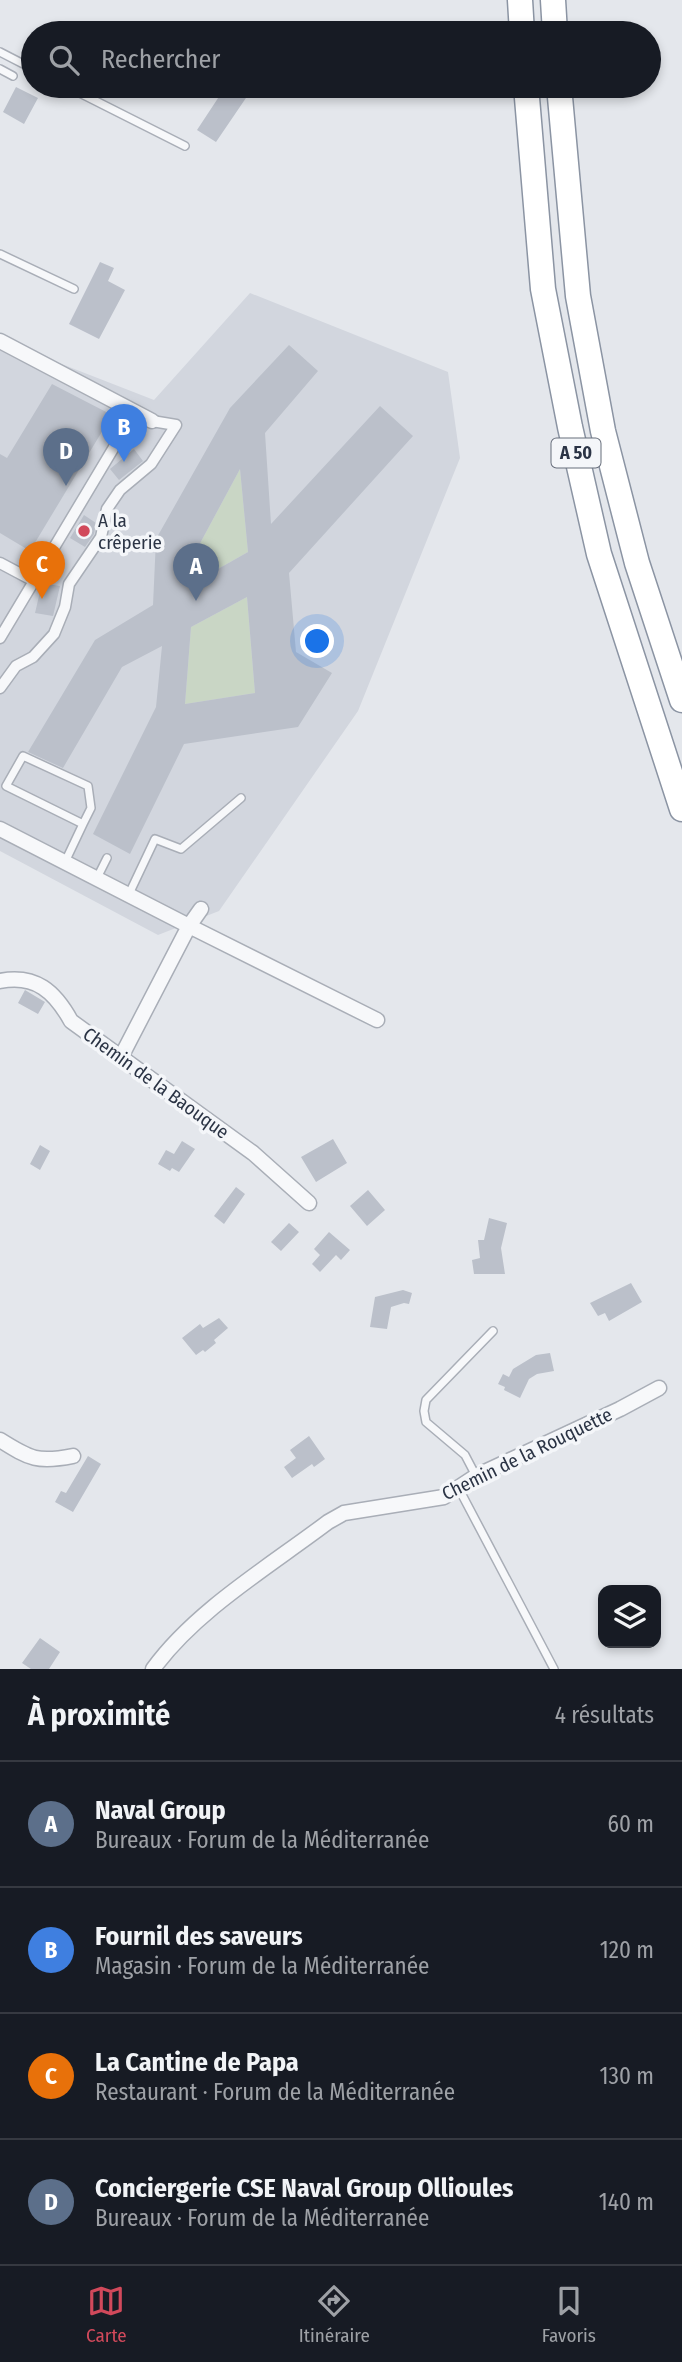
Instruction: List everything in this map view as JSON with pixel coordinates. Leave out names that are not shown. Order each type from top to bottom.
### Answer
[{"type":"highway","points":[[520,0],[521,21]]},
{"type":"highway","points":[[553,0],[554,21]]},
{"type":"highway","name":"A 50","points":[[528,98],[543,289],[570,427],[599,554],[682,809]]},
{"type":"highway","name":"A 50","points":[[560,98],[578,296],[604,431],[637,563],[682,701]]},
{"type":"street","points":[[0,341],[152,421],[176,425],[151,464],[120,490],[107,509],[101,537],[69,584],[65,607],[54,634],[33,657],[16,666],[0,688]]},
{"type":"street","points":[[0,638],[135,412]]},
{"type":"street","points":[[0,563],[34,581]]},
{"type":"street","points":[[0,830],[377,1020]]},
{"type":"street","points":[[121,1057],[189,926],[201,909]]},
{"type":"street","name":"Chemin de la Baouque","points":[[0,981],[12,979],[35,982],[58,999],[71,1021],[253,1153],[309,1203]]},
{"type":"street","name":"Chemin de la Rouquette","points":[[153,1669],[164,1655],[214,1608],[328,1522],[344,1513],[444,1497],[476,1476],[621,1409],[659,1388]]},
{"type":"street","points":[[0,1440],[20,1453],[47,1461],[73,1456]]},
{"type":"lane","points":[[0,52],[21,63]]},
{"type":"lane","points":[[0,69],[13,76]]},
{"type":"lane","points":[[90,98],[185,146]]},
{"type":"lane","points":[[0,254],[74,289]]},
{"type":"lane","points":[[65,862],[91,808],[88,786],[23,756],[6,786],[83,824]]},
{"type":"lane","points":[[129,894],[155,839],[181,849],[241,798]]},
{"type":"lane","points":[[97,878],[107,858]]},
{"type":"lane","points":[[476,1476],[465,1455],[426,1422],[424,1411],[426,1400],[493,1331]]},
{"type":"lane","points":[[459,1489],[554,1669]]},
{"type":"shaded area","points":[[250,293],[448,372],[460,458],[358,711],[219,911],[158,935],[0,851],[0,340],[154,400]]},
{"type":"green space","points":[[240,469],[248,552],[195,582],[197,549]]},
{"type":"green space","points":[[247,597],[255,693],[185,704],[191,627]]},
{"type":"building","points":[[16,87],[21,90],[21,98],[38,98],[24,124],[3,112]]},
{"type":"building","points":[[218,98],[246,98],[216,142],[197,130]]},
{"type":"building","points":[[100,262],[114,268],[108,281],[125,290],[99,339],[69,324]]},
{"type":"building","points":[[289,345],[318,371],[265,433],[271,524],[380,406],[413,436],[289,573],[296,652],[332,673],[298,727],[184,744],[130,854],[93,834],[156,707],[162,646],[122,667],[63,768],[28,752],[95,640],[153,605],[156,539],[230,408]],"holes":[[[240,469],[248,552],[195,582],[197,549]],[[247,597],[255,693],[185,704],[191,627]]]},
{"type":"building","points":[[52,384],[112,415],[30,551],[0,533],[0,454],[7,458]]},
{"type":"building","points":[[134,449],[143,461],[119,480],[110,469]]},
{"type":"building","points":[[84,515],[96,523],[94,534],[85,547],[70,538]]},
{"type":"building","points":[[42,583],[60,586],[53,616],[35,613]]},
{"type":"building","points":[[25,990],[45,1002],[38,1014],[18,1003]]},
{"type":"building","points":[[333,1139],[347,1163],[316,1182],[301,1157]]},
{"type":"building","points":[[182,1141],[195,1149],[179,1172],[172,1168],[170,1171],[158,1164],[166,1150],[174,1154]]},
{"type":"building","points":[[40,1145],[50,1151],[40,1170],[30,1164]]},
{"type":"building","points":[[236,1187],[245,1194],[224,1224],[214,1216]]},
{"type":"building","points":[[368,1190],[385,1210],[367,1226],[350,1206]]},
{"type":"building","points":[[489,1218],[507,1223],[501,1248],[505,1274],[474,1274],[472,1260],[480,1258],[478,1240],[484,1240]]},
{"type":"building","points":[[289,1223],[299,1232],[281,1251],[271,1242]]},
{"type":"building","points":[[329,1232],[350,1250],[341,1260],[336,1255],[320,1272],[312,1264],[320,1255],[314,1249]]},
{"type":"building","points":[[631,1283],[642,1302],[609,1321],[605,1313],[598,1316],[590,1303]]},
{"type":"building","points":[[403,1290],[412,1293],[409,1304],[391,1307],[387,1329],[370,1327],[375,1297]]},
{"type":"building","points":[[219,1318],[228,1328],[214,1340],[216,1343],[196,1355],[182,1338],[200,1324],[203,1328]]},
{"type":"building","points":[[550,1353],[554,1371],[537,1374],[529,1379],[520,1398],[498,1384],[503,1374],[509,1377],[513,1369],[536,1355]]},
{"type":"building","points":[[309,1436],[325,1459],[314,1467],[312,1464],[292,1478],[284,1467],[296,1458],[290,1450]]},
{"type":"building","points":[[88,1456],[101,1464],[73,1512],[55,1502],[61,1491],[66,1493]]},
{"type":"building","points":[[40,1638],[60,1652],[49,1669],[31,1669],[22,1663]]},
{"type":"place","name":"Fournil des saveurs","points":[[124,462]]},
{"type":"place","name":"Conciergerie CSE Naval Group Ollioules","points":[[66,486]]},
{"type":"place","name":"A la crêperie","points":[[84,531]]},
{"type":"place","name":"La Cantine de Papa","points":[[42,599]]},
{"type":"place","name":"Naval Group","points":[[196,601]]}]
